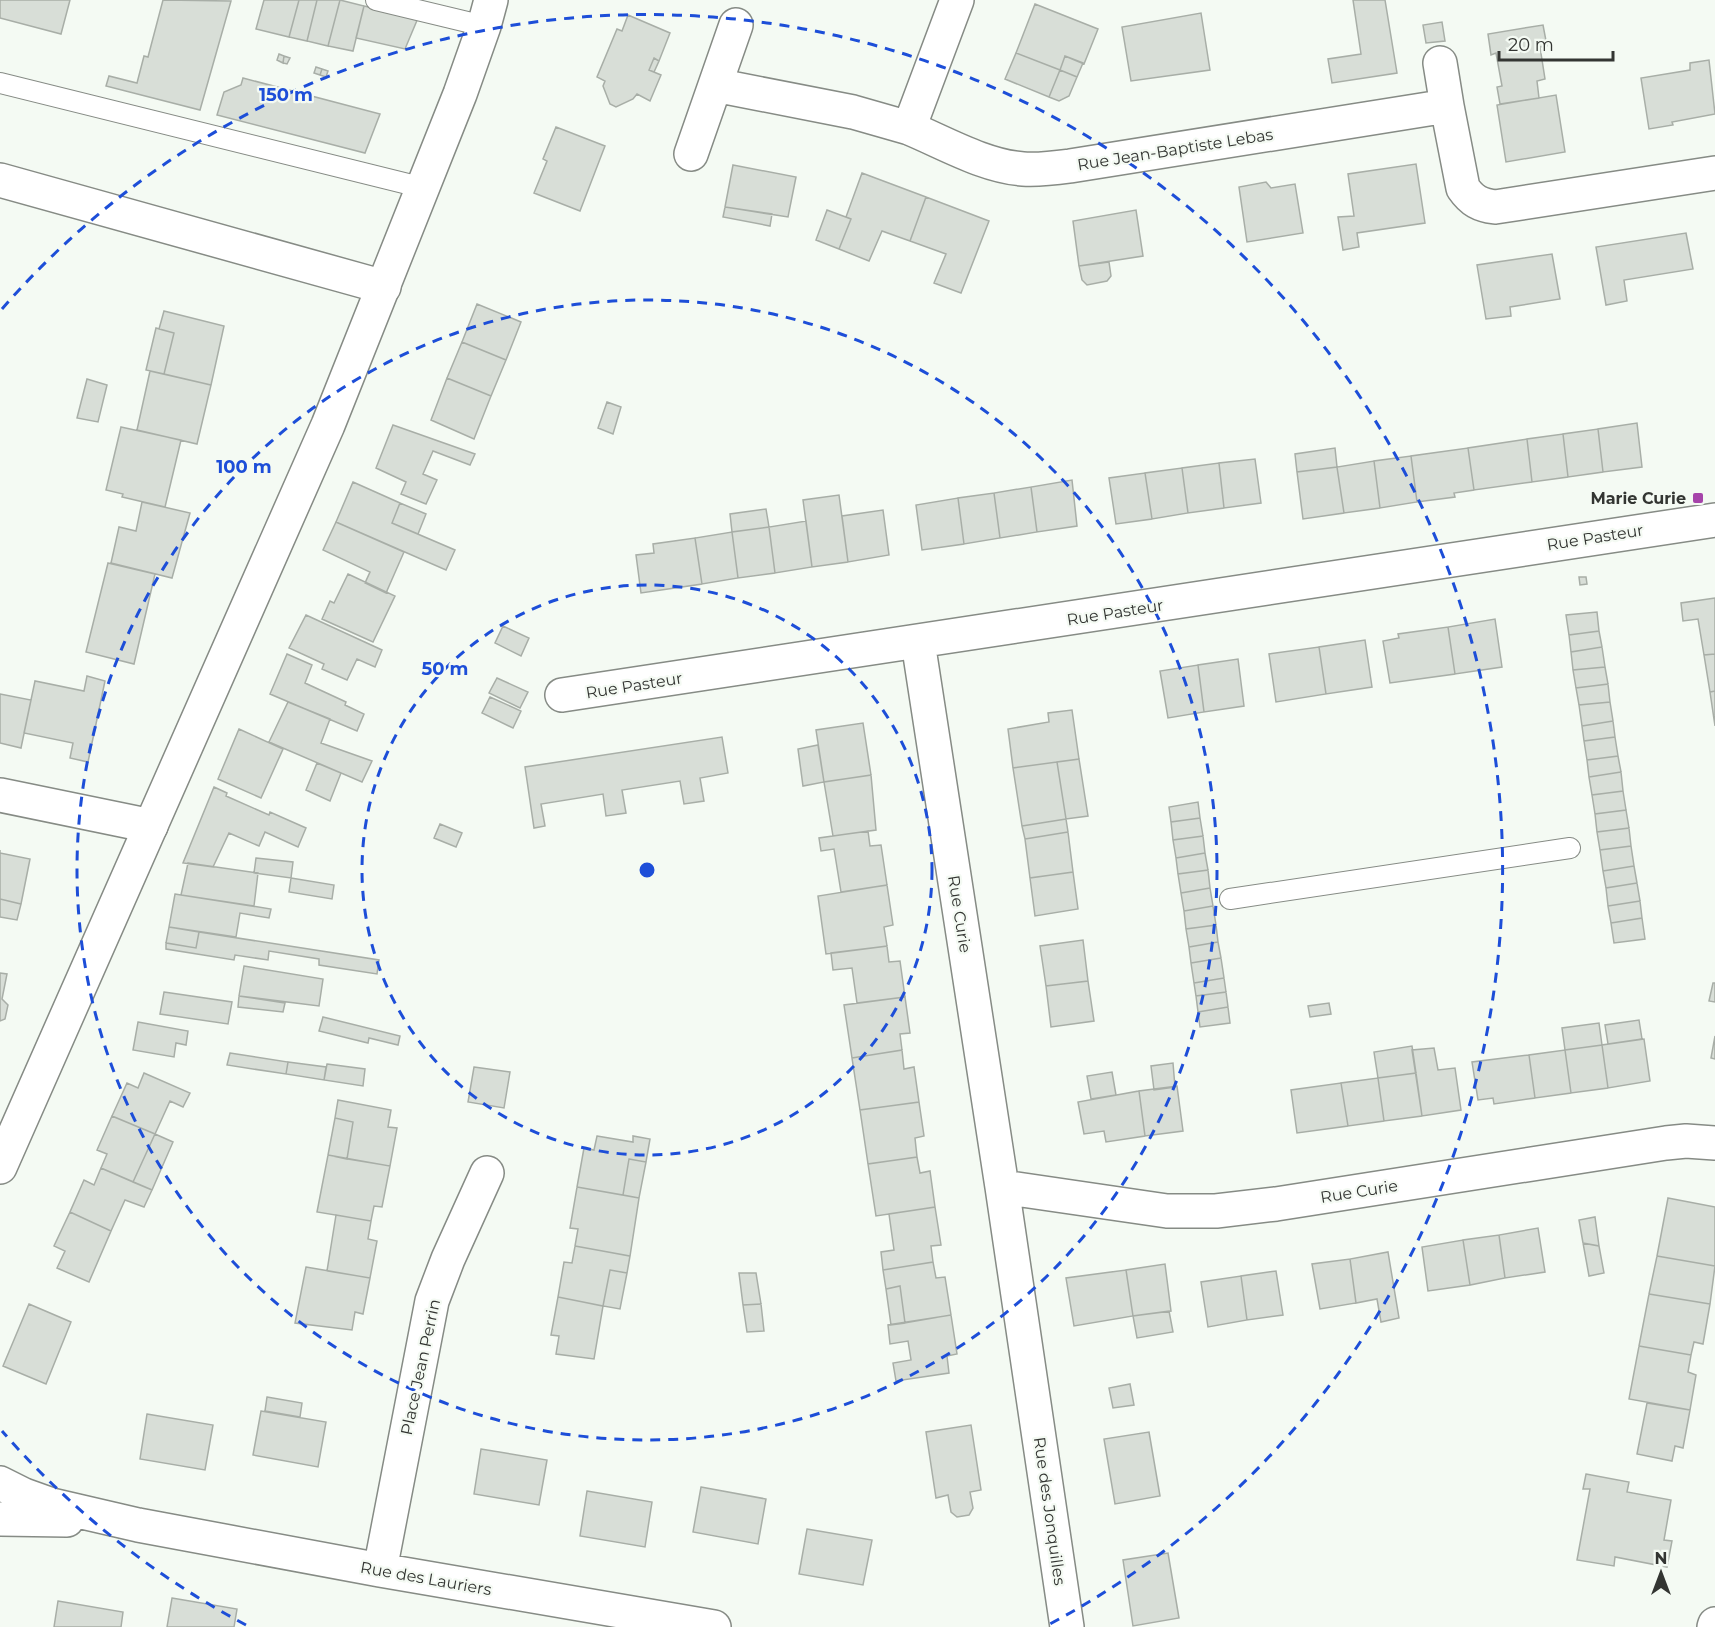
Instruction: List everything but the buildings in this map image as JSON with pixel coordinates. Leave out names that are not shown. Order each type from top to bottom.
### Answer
[{"type":"street","points":[[909,128],[957,0]]},
{"type":"street","points":[[0,1167],[314,457],[424,188],[491,9]]},
{"type":"street","points":[[691,154],[736,25]]},
{"type":"street","points":[[1440,63],[1463,188],[1470,198],[1481,205],[1495,207],[1715,173]]},
{"type":"street","name":"Rue Jean-Baptiste Lebas","points":[[715,85],[853,112],[909,128],[988,162],[1025,169],[1046,169],[1447,106]]},
{"type":"street","points":[[0,180],[384,287]]},
{"type":"street","name":"Rue Pasteur","points":[[562,695],[1715,520]]},
{"type":"street","name":"Rue Pasteur","points":[[1667,526],[1715,535]]},
{"type":"street","name":"Rue Curie","points":[[918,642],[1032,1394]]},
{"type":"street","points":[[0,795],[151,826]]},
{"type":"street","name":"Rue Curie","points":[[1002,1186],[1167,1211],[1216,1211],[1264,1206],[1666,1143],[1686,1141],[1715,1143]]},
{"type":"street","name":"Place Jean Perrin","points":[[380,1570],[432,1301],[486,1173]]},
{"type":"street","name":"Rue des Jonquilles","points":[[1032,1394],[1067,1627]]},
{"type":"street","name":"Rue des Lauriers","points":[[0,1483],[44,1503],[138,1525],[380,1570],[714,1627]]},
{"type":"street","name":"Rue des Lauriers","points":[[0,1519],[138,1525]]},
{"type":"lane","points":[[376,0],[491,9]]},
{"type":"lane","points":[[0,83],[424,188]]},
{"type":"lane","points":[[1230,899],[1570,848]]},
{"type":"place","name":"Marie Curie","points":[[1698,498]]}]
